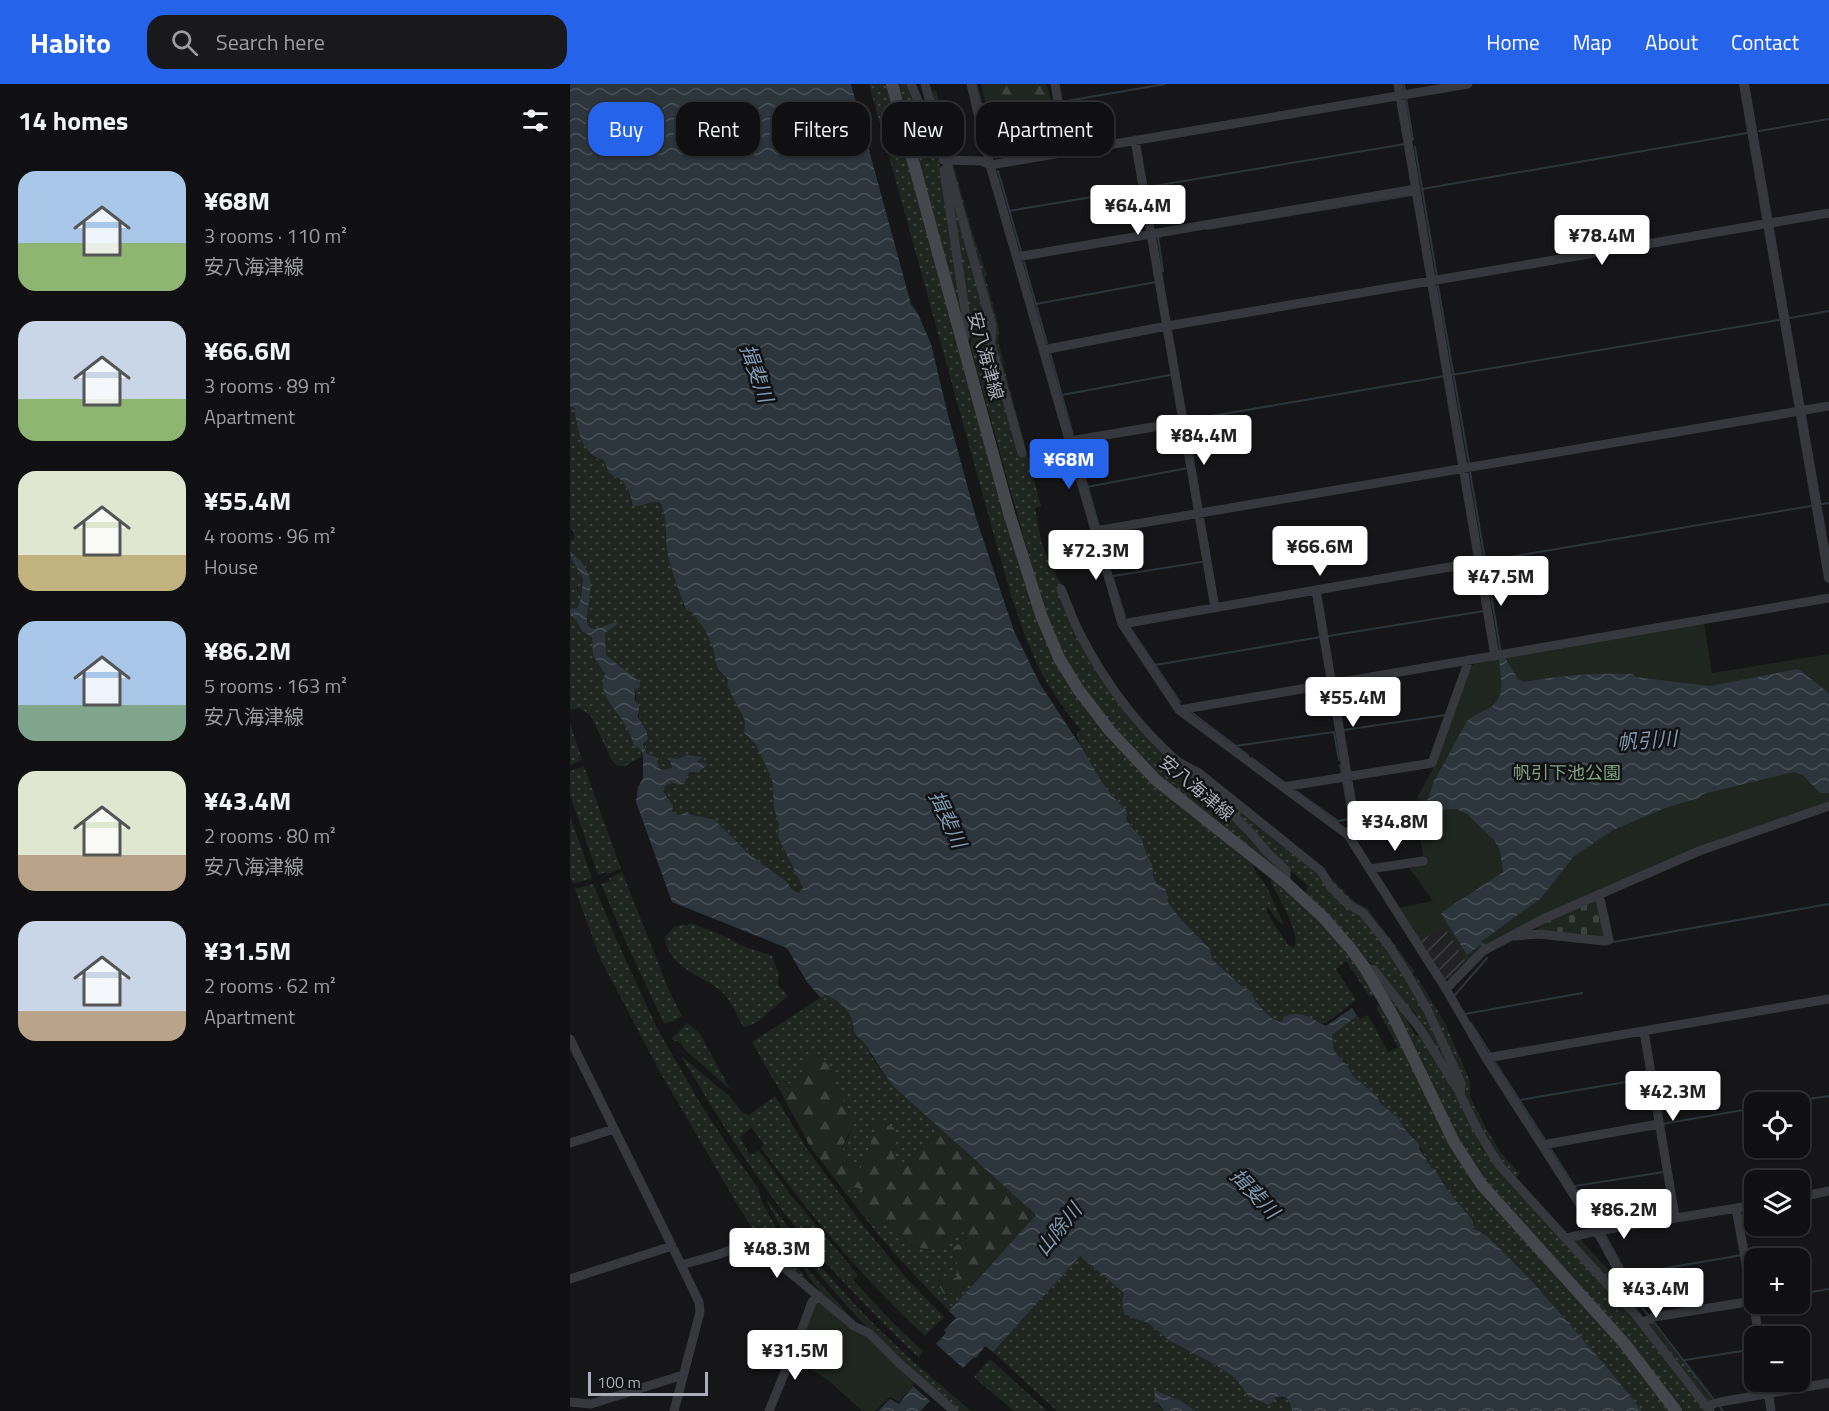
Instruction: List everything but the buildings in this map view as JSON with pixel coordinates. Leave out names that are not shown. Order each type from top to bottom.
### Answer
[{"type":"main road","name":"安八海津線","points":[[892,84],[1009,513],[1041,615],[1059,658],[1078,689],[1110,731],[1156,780],[1286,883],[1323,917],[1351,949],[1365,968],[1398,1026],[1454,1142],[1476,1177],[1625,1344],[1676,1411]]},
{"type":"street","points":[[911,84],[945,160],[968,330],[963,342]]},
{"type":"street","points":[[925,84],[992,326],[991,344],[1022,453]]},
{"type":"street","points":[[971,84],[990,165],[1122,624],[1179,710],[1348,835],[1446,989],[1486,1058],[1597,1231],[1622,1277],[1632,1310]]},
{"type":"street","points":[[1055,84],[1058,102]]},
{"type":"street","points":[[1398,84],[1479,562],[1499,655]]},
{"type":"street","points":[[1114,144],[1468,84]]},
{"type":"street","points":[[1744,84],[1829,578]]},
{"type":"street","points":[[1135,140],[1215,608]]},
{"type":"street","points":[[945,160],[981,161],[990,165],[1043,156]]},
{"type":"street","points":[[1017,257],[1416,189]]},
{"type":"street","points":[[1043,350],[1167,326],[1829,213]]},
{"type":"street","points":[[1095,531],[1829,406]]},
{"type":"street","points":[[1070,441],[1183,422]]},
{"type":"street","points":[[1122,624],[1479,562]]},
{"type":"street","points":[[1061,589],[1078,630],[1112,688],[1149,734],[1219,800],[1286,870],[1286,883]]},
{"type":"street","points":[[1316,590],[1355,822],[1348,835]]},
{"type":"street","points":[[1179,710],[1829,598]]},
{"type":"street","points":[[1283,788],[1432,763],[1469,660]]},
{"type":"street","points":[[1180,764],[1199,773],[1321,871],[1330,886],[1348,904],[1363,913],[1387,943],[1428,1011],[1461,1083],[1460,1094]]},
{"type":"street","points":[[1446,989],[1483,951],[1510,936],[1699,850],[1829,807]]},
{"type":"street","points":[[1355,822],[1415,812]]},
{"type":"street","points":[[1370,869],[1423,861]]},
{"type":"street","points":[[1510,936],[1539,934],[1609,940],[1599,894]]},
{"type":"street","points":[[1365,968],[1374,970],[1406,1011],[1460,1094],[1477,1130],[1500,1165],[1632,1310],[1708,1408],[1768,1393],[1829,1383]]},
{"type":"street","points":[[1486,1058],[1829,999]]},
{"type":"street","points":[[1644,1031],[1675,1217]]},
{"type":"street","points":[[570,1039],[672,1246],[570,1279]]},
{"type":"street","points":[[1542,1145],[1659,1124]]},
{"type":"street","points":[[570,1143],[614,1130]]},
{"type":"street","points":[[1810,1195],[1829,1191]]},
{"type":"street","points":[[1567,1238],[1675,1217],[1744,1207]]},
{"type":"street","points":[[1736,1208],[1744,1252]]},
{"type":"street","points":[[681,1265],[717,1256],[756,1240],[775,1260],[854,1326],[869,1333],[899,1363],[954,1411]]},
{"type":"street","points":[[674,1250],[699,1302],[700,1312],[674,1411]]},
{"type":"street","points":[[769,1411],[812,1302],[819,1296]]},
{"type":"street","points":[[1642,1323],[1654,1317],[1744,1302]]},
{"type":"street","points":[[570,1402],[591,1404],[683,1375]]},
{"type":"street","points":[[1768,1393],[1771,1411]]},
{"type":"shaded area","points":[[1444,926],[1467,963],[1449,980],[1443,978],[1419,941]]},
{"type":"green space","points":[[869,84],[888,84],[893,102],[882,102],[882,131]]},
{"type":"green space","points":[[897,84],[908,84],[915,102],[902,102]]},
{"type":"green space","points":[[981,84],[1046,84],[1051,102],[985,102]]},
{"type":"green space","points":[[936,90],[939,102],[934,102],[931,92]]},
{"type":"green space","points":[[889,156],[909,156],[1052,654],[1151,782],[1252,864],[1266,885],[1284,925],[1277,920],[1267,906],[1267,913],[1288,945],[1294,948],[1295,934],[1271,879],[1319,919],[1346,949],[1376,994],[1370,997],[1346,961],[1336,969],[1356,1000],[1326,1023],[1295,1015],[1282,1023],[1266,1013],[1249,990],[1213,960],[1209,949],[1182,922],[1168,902],[1166,895],[1157,884],[1134,828],[1126,820],[1127,811],[1110,793],[1089,764],[1078,738],[1077,731],[1081,731],[1054,695],[1037,664],[1007,582]]},
{"type":"green space","points":[[917,156],[937,156],[939,162],[965,330]]},
{"type":"green space","points":[[953,163],[987,275],[985,277],[999,327],[998,342],[1003,364],[1041,506],[1035,508],[1041,541],[1050,565],[1064,588],[1094,665],[1178,765],[1248,833],[1281,871],[1281,874],[1153,770],[1096,706],[1064,655],[1043,607],[970,345],[973,333],[947,179],[993,341],[950,166]]},
{"type":"green space","points":[[570,406],[574,408],[588,453],[597,459],[604,460],[609,473],[623,481],[629,492],[631,503],[644,505],[652,501],[658,502],[662,508],[666,522],[665,534],[684,607],[697,618],[707,632],[714,649],[717,668],[726,676],[733,698],[744,716],[744,734],[756,745],[773,779],[773,798],[781,844],[803,888],[799,893],[751,856],[715,820],[685,813],[678,815],[671,810],[668,797],[662,789],[670,782],[679,785],[689,772],[695,774],[698,763],[696,762],[702,757],[686,756],[677,759],[672,757],[673,769],[662,770],[653,761],[645,748],[646,730],[637,706],[636,679],[606,655],[605,633],[618,623],[594,629],[586,623],[590,592],[589,576],[580,560],[570,551],[570,541],[574,539],[574,532],[570,528]]},
{"type":"green space","points":[[570,557],[583,579],[579,604],[577,608],[570,610]]},
{"type":"green space","points":[[570,615],[582,631],[592,637],[595,661],[605,674],[605,692],[642,752],[641,757],[625,766],[618,766],[612,761],[591,716],[580,708],[570,710]]},
{"type":"green space","name":"帆引下池公園","points":[[1704,622],[1712,673],[1829,654],[1829,803],[1538,919],[1467,963],[1444,927],[1419,941],[1397,908],[1433,901],[1408,866],[1424,864],[1417,810],[1418,796],[1435,765],[1471,667],[1476,662]]},
{"type":"green space","points":[[570,723],[582,760],[570,765]]},
{"type":"green space","points":[[584,766],[621,869],[607,874],[606,872],[598,875],[570,795],[570,771]]},
{"type":"green space","points":[[1200,777],[1319,874],[1359,913],[1384,944],[1425,1011],[1458,1085],[1426,1036],[1413,1009],[1409,1011],[1376,967],[1361,956],[1305,895],[1308,886],[1272,854]]},
{"type":"green space","points":[[570,816],[592,878],[573,884],[570,876]]},
{"type":"green space","points":[[1323,870],[1355,902],[1367,908],[1415,972],[1412,974],[1416,976],[1444,1021],[1470,1081],[1470,1097],[1486,1128],[1501,1153],[1520,1174],[1515,1178],[1492,1149],[1463,1095],[1464,1084],[1388,942],[1331,885]]},
{"type":"green space","points":[[622,872],[671,995],[682,1016],[672,1022],[664,1024],[601,884],[610,881],[609,878]]},
{"type":"green space","points":[[593,884],[657,1028],[700,1103],[758,1188],[762,1202],[809,1284],[775,1258],[777,1255],[765,1240],[770,1237],[768,1234],[759,1238],[660,1072],[601,960],[575,889]]},
{"type":"green space","points":[[1596,898],[1606,936],[1603,938],[1540,931],[1537,925]]},
{"type":"green space","points":[[691,923],[740,945],[772,956],[779,975],[778,985],[788,996],[757,1022],[744,1028],[724,994],[678,963],[667,948],[665,937],[674,927]]},
{"type":"green space","points":[[1381,984],[1403,1012],[1415,1035],[1419,1035],[1455,1088],[1474,1129],[1618,1298],[1707,1411],[1682,1411],[1485,1181],[1467,1155]]},
{"type":"green space","points":[[825,995],[837,1001],[847,1011],[857,1037],[866,1045],[875,1063],[887,1078],[937,1126],[921,1146],[914,1160],[907,1166],[897,1165],[893,1147],[897,1136],[874,1131],[867,1156],[860,1169],[844,1162],[843,1149],[851,1131],[852,1120],[831,1074],[806,1060],[799,1082],[786,1084],[780,1091],[752,1042]]},
{"type":"green space","points":[[1381,1003],[1442,1129],[1614,1338],[1670,1411],[1642,1411],[1531,1280],[1472,1227],[1473,1221],[1445,1187],[1414,1137],[1380,1103],[1377,1096],[1353,1076],[1334,1051],[1332,1035],[1357,1016],[1360,1019],[1368,1015],[1388,1052],[1398,1047],[1376,1007]]},
{"type":"green space","points":[[688,1023],[700,1034],[730,1089],[684,1049],[681,1043],[671,1039]]},
{"type":"green space","points":[[681,1056],[729,1096],[743,1113],[749,1115],[775,1096],[807,1149],[865,1228],[909,1281],[944,1317],[925,1336],[859,1270],[818,1222],[761,1148],[764,1145],[753,1129],[751,1128],[740,1137],[750,1155],[759,1151],[790,1194],[858,1275],[853,1280],[923,1351],[919,1358],[849,1288],[784,1213],[743,1156]]},
{"type":"green space","points":[[812,1057],[829,1064],[839,1093],[855,1122],[843,1146],[844,1162],[860,1169],[864,1164],[876,1128],[879,1123],[885,1123],[895,1129],[897,1136],[893,1150],[897,1164],[907,1166],[914,1160],[921,1146],[937,1126],[1036,1215],[975,1282],[966,1284],[960,1292],[944,1294],[935,1280],[935,1276],[942,1275],[950,1280],[957,1277],[957,1260],[952,1249],[964,1239],[966,1234],[963,1232],[942,1246],[933,1249],[909,1245],[901,1234],[890,1230],[885,1224],[867,1218],[859,1202],[864,1191],[854,1187],[844,1191],[811,1148],[780,1091],[786,1084],[799,1082],[806,1060]]},
{"type":"green space","points":[[854,1186],[864,1191],[862,1198],[872,1221],[878,1221],[894,1228],[909,1245],[928,1250],[963,1232],[966,1235],[952,1248],[957,1260],[957,1277],[950,1280],[945,1278],[950,1293],[960,1292],[966,1284],[975,1282],[949,1311],[894,1253],[844,1191]]},
{"type":"green space","points":[[768,1201],[819,1265],[857,1306],[895,1345],[971,1411],[958,1411],[908,1367],[857,1317],[786,1237]]},
{"type":"green space","points":[[1579,1238],[1612,1274],[1616,1272],[1628,1300],[1573,1242]]},
{"type":"green space","points":[[1080,1256],[1125,1294],[1135,1319],[1148,1323],[1170,1341],[1235,1378],[1248,1396],[1278,1397],[1289,1400],[1292,1411],[1195,1411],[1183,1402],[1156,1390],[1159,1407],[1164,1411],[1057,1411],[993,1352]]},
{"type":"green space","points":[[798,1259],[859,1326],[825,1296],[810,1279]]},
{"type":"green space","points":[[819,1300],[850,1320],[916,1382],[899,1402],[890,1397],[875,1411],[862,1411],[829,1381],[814,1371],[800,1349],[816,1301]]},
{"type":"green space","points":[[1652,1322],[1715,1401],[1709,1402],[1649,1325]]},
{"type":"green space","points":[[990,1359],[1047,1411],[1014,1411],[974,1377]]},
{"type":"water","points":[[570,84],[851,84],[856,102],[772,102],[772,156],[870,156],[870,154],[911,304],[931,344],[976,518],[1014,631],[1040,684],[1100,779],[1127,811],[1126,820],[1142,839],[1157,884],[1166,890],[1168,902],[1178,916],[1209,948],[1213,960],[1249,990],[1256,1002],[1273,1019],[1282,1023],[1283,1017],[1301,1014],[1326,1026],[1352,1008],[1357,1016],[1332,1035],[1334,1051],[1353,1076],[1377,1096],[1380,1103],[1397,1117],[1420,1145],[1419,1148],[1445,1187],[1473,1221],[1473,1228],[1487,1236],[1531,1280],[1642,1411],[1292,1411],[1288,1399],[1284,1397],[1275,1397],[1269,1405],[1248,1396],[1235,1378],[1217,1366],[1170,1341],[1148,1323],[1124,1314],[1122,1300],[1124,1293],[1080,1256],[993,1352],[985,1346],[976,1358],[974,1357],[963,1368],[936,1344],[946,1333],[944,1330],[956,1318],[949,1311],[1036,1215],[894,1087],[867,1046],[855,1034],[853,1022],[842,1004],[825,995],[821,998],[807,982],[787,948],[672,902],[636,802],[638,787],[643,778],[642,752],[638,747],[635,748],[625,724],[606,696],[603,689],[605,674],[593,656],[592,637],[582,631],[570,615],[570,609],[577,608],[579,604],[583,579],[571,559],[570,551],[583,564],[589,576],[588,626],[594,629],[616,622],[618,624],[605,633],[606,655],[640,682],[640,687],[635,690],[635,700],[639,706],[638,717],[646,730],[648,739],[643,744],[647,754],[656,757],[659,768],[662,770],[672,768],[669,757],[677,759],[687,755],[703,757],[697,762],[708,764],[698,773],[689,772],[684,784],[670,782],[662,789],[673,806],[672,811],[678,815],[685,813],[715,820],[751,856],[786,881],[793,890],[799,893],[803,888],[778,837],[779,825],[774,808],[772,779],[756,745],[744,733],[743,717],[727,684],[726,676],[717,666],[708,636],[699,621],[686,609],[668,556],[663,509],[660,503],[653,502],[633,506],[623,481],[609,473],[604,460],[590,453],[585,447],[579,433],[574,408],[570,406]]},
{"type":"water","name":"帆引下池公園","points":[[1505,658],[1518,679],[1524,682],[1578,675],[1633,674],[1635,677],[1710,686],[1798,669],[1829,693],[1829,793],[1820,793],[1803,775],[1793,772],[1703,794],[1699,798],[1665,808],[1613,830],[1573,857],[1541,898],[1482,941],[1485,945],[1483,947],[1480,945],[1467,955],[1441,913],[1503,872],[1500,850],[1494,840],[1467,814],[1456,809],[1424,810],[1423,803],[1428,799],[1434,781],[1467,721],[1488,709],[1498,699],[1501,693],[1499,659]]},
{"type":"water","points":[[913,1386],[930,1401],[920,1411],[878,1411],[890,1399],[899,1404]]},
{"type":"water","points":[[1155,1390],[1183,1402],[1195,1411],[1164,1411],[1154,1398]]},
{"type":"waterway","points":[[976,84],[995,157]]},
{"type":"waterway","points":[[1061,102],[1165,84]]},
{"type":"waterway","points":[[1404,84],[1405,91]]},
{"type":"waterway","points":[[1406,98],[1413,140]]},
{"type":"waterway","points":[[1759,131],[1829,119]]},
{"type":"waterway","points":[[1422,189],[1747,133]]},
{"type":"waterway","points":[[1148,187],[1405,144]]},
{"type":"waterway","points":[[1415,147],[1437,277]]},
{"type":"waterway","points":[[998,171],[1021,251]]},
{"type":"waterway","points":[[1009,211],[1140,189]]},
{"type":"waterway","points":[[1207,229],[1412,195]]},
{"type":"waterway","points":[[1160,237],[1158,237],[1163,271]]},
{"type":"waterway","points":[[1024,262],[1047,343]]},
{"type":"waterway","points":[[1036,304],[1156,282]]},
{"type":"waterway","points":[[1438,286],[1469,463]]},
{"type":"waterway","points":[[1790,318],[1829,311]]},
{"type":"waterway","points":[[1451,375],[1779,320]]},
{"type":"waterway","points":[[1050,353],[1073,435]]},
{"type":"waterway","points":[[1062,395],[1170,375]]},
{"type":"waterway","points":[[1188,420],[1445,376]]},
{"type":"waterway","points":[[1076,446],[1099,526]]},
{"type":"waterway","points":[[1087,487],[1188,468]]},
{"type":"waterway","points":[[1470,472],[1501,653]]},
{"type":"waterway","points":[[1822,504],[1829,503]]},
{"type":"waterway","points":[[1486,561],[1811,506]]},
{"type":"waterway","points":[[1102,537],[1109,564]]},
{"type":"waterway","points":[[1113,576],[1202,562]]},
{"type":"waterway","points":[[1113,578],[1125,617]]},
{"type":"waterway","points":[[1328,636],[1484,611]]},
{"type":"waterway","points":[[1129,626],[1180,702]]},
{"type":"waterway","points":[[1155,665],[1321,637]]},
{"type":"waterway","points":[[1191,712],[1248,755]]},
{"type":"waterway","points":[[1344,730],[1446,715]]},
{"type":"waterway","points":[[1235,746],[1334,732],[1339,760]]},
{"type":"waterway","points":[[1252,758],[1284,782]]},
{"type":"waterway","points":[[1340,765],[1342,774]]},
{"type":"waterway","points":[[1343,781],[1350,819]]},
{"type":"waterway","points":[[1296,791],[1338,821],[1350,819]]},
{"type":"waterway","points":[[1375,814],[1425,804]]},
{"type":"waterway","points":[[1613,942],[1829,904]]},
{"type":"waterway","points":[[1454,996],[1487,958]]},
{"type":"waterway","points":[[1465,1014],[1582,993]]},
{"type":"waterway","points":[[1471,1023],[1490,1053]]},
{"type":"waterway","points":[[1495,1062],[1545,1140]]},
{"type":"waterway","points":[[1520,1100],[1649,1078]]},
{"type":"waterway","points":[[1810,1099],[1829,1096]]},
{"type":"waterway","points":[[1662,1124],[1744,1110]]},
{"type":"waterway","points":[[1549,1146],[1600,1227]]},
{"type":"waterway","points":[[1575,1186],[1664,1172]]},
{"type":"waterway","points":[[1604,1233],[1623,1268]]},
{"type":"waterway","points":[[1626,1275],[1742,1255]]},
{"type":"waterway","points":[[1627,1278],[1635,1298],[1648,1315]]},
{"type":"waterway","points":[[1810,1292],[1829,1289]]},
{"type":"waterway","points":[[1653,1321],[1715,1401]]},
{"type":"waterway","points":[[1685,1360],[1744,1351]]},
{"type":"waterway","points":[[1720,1407],[1723,1411]]},
{"type":"water label","name":"揖斐川","points":[[757,373]]},
{"type":"water label","name":"帆引川","points":[[1647,740]]},
{"type":"water label","name":"揖斐川","points":[[948,819]]},
{"type":"water label","name":"揖斐川","points":[[1255,1193]]},
{"type":"water label","name":"山除川","points":[[1058,1229]]}]
